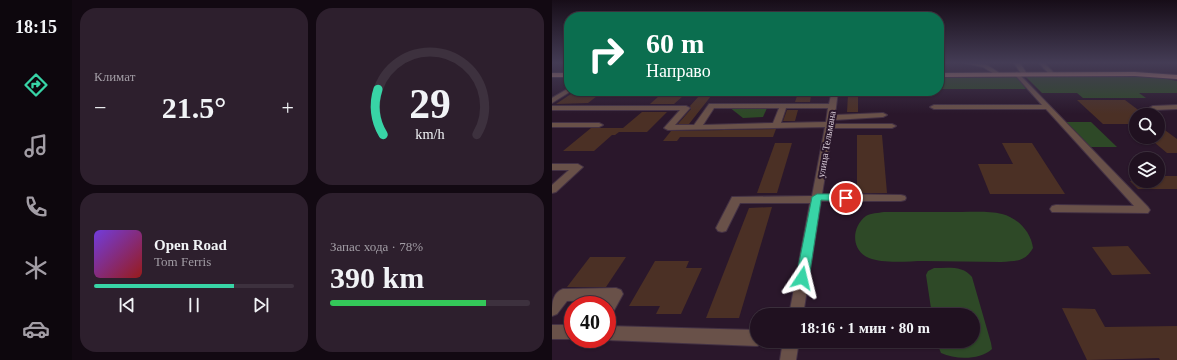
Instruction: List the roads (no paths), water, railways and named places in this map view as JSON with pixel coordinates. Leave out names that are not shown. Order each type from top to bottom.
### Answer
[{"type":"street","points":[[1026,80],[1047,107],[1144,210],[1056,209]]},
{"type":"street","points":[[555,91],[564,90]]},
{"type":"street","points":[[552,101],[564,93]]},
{"type":"street","name":"улица Тельмана","points":[[797,308],[834,96]]},
{"type":"street","points":[[697,127],[712,106],[833,106]]},
{"type":"street","points":[[776,126],[783,106]]},
{"type":"street","points":[[934,107],[1047,107]]},
{"type":"street","points":[[552,108],[686,108],[668,128],[776,126],[830,122],[883,115]]},
{"type":"street","points":[[1165,108],[1177,108]]},
{"type":"street","points":[[830,122],[892,126]]},
{"type":"street","points":[[552,125],[599,125]]},
{"type":"street","points":[[552,167],[578,167],[552,190]]},
{"type":"street","points":[[722,228],[736,200],[901,198]]},
{"type":"street","points":[[552,309],[563,295],[616,294],[615,296]]},
{"type":"street","points":[[552,332],[564,332]]},
{"type":"street","points":[[616,333],[750,338]]},
{"type":"street","points":[[788,360],[790,348]]}]
